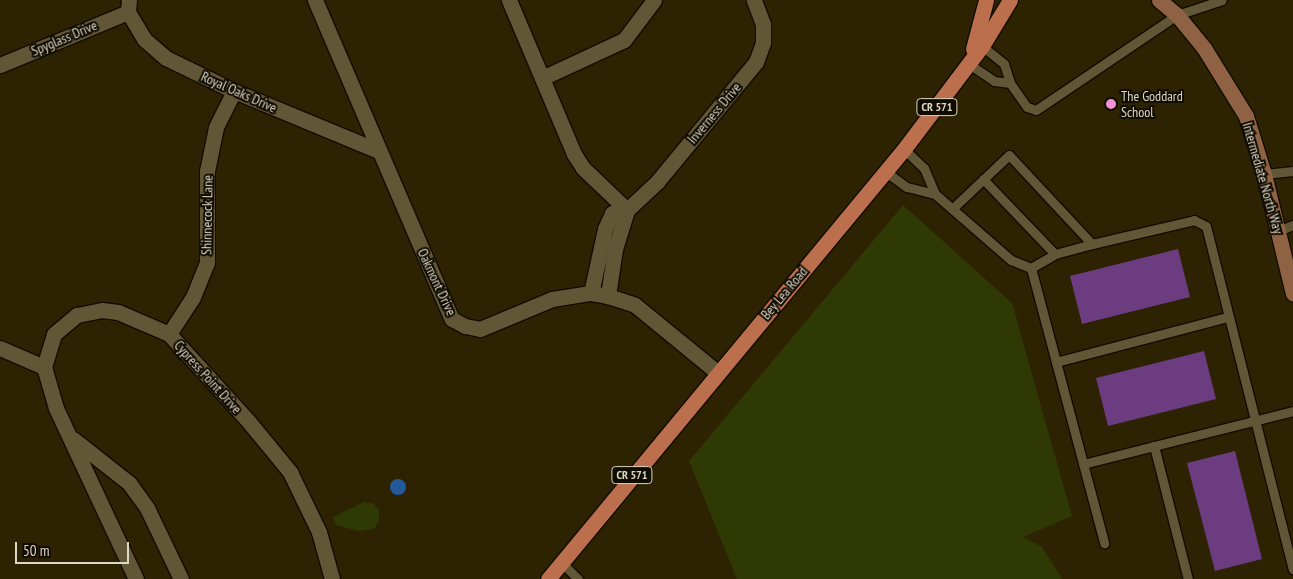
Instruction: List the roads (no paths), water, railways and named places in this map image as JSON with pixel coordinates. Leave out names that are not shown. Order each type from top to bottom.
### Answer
[{"type":"main road","points":[[969,64],[986,0]]},
{"type":"main road","name":"Bey Lea Road","points":[[548,579],[717,372],[886,172],[982,46],[1010,0]]},
{"type":"street","name":"Oakmont Drive","points":[[315,0],[452,319],[466,326],[480,329],[552,299],[591,293],[608,296],[635,306],[717,372]]},
{"type":"street","points":[[509,0],[583,168],[627,210]]},
{"type":"street","points":[[542,78],[624,40],[654,0]]},
{"type":"street","name":"Inverness Drive","points":[[608,296],[615,249],[627,210],[657,182],[756,62],[763,43],[763,24],[754,0]]},
{"type":"street","name":"Intermediate North Way","points":[[1160,0],[1177,15],[1204,48],[1246,116],[1264,174],[1293,294]]},
{"type":"street","name":"Royal Oaks Drive","points":[[128,6],[144,39],[166,58],[234,92],[379,151]]},
{"type":"street","name":"Spyglass Drive","points":[[0,65],[128,6]]},
{"type":"street","name":"Shinnecock Lane","points":[[169,334],[193,297],[206,263],[207,171],[216,128],[234,92]]},
{"type":"street","name":"Inverness Drive","points":[[591,293],[605,229],[612,213],[627,210]]},
{"type":"street","name":"Cypress Point Drive","points":[[44,367],[54,334],[77,316],[102,310],[118,312],[169,334],[290,472],[319,532],[332,579]]},
{"type":"street","points":[[0,348],[44,367],[46,382],[136,579]]},
{"type":"street","points":[[71,438],[130,482],[147,508],[181,579]]},
{"type":"lane","points":[[982,46],[1004,64],[1010,83],[1027,107],[1036,110],[1177,15],[1222,0]]},
{"type":"lane","points":[[969,64],[994,81],[1010,83]]},
{"type":"lane","points":[[904,149],[924,168],[935,194]]},
{"type":"lane","points":[[953,208],[1009,155],[1092,244]]},
{"type":"lane","points":[[1264,174],[1293,171]]},
{"type":"lane","points":[[886,172],[906,187],[935,194],[1011,260],[1031,268]]},
{"type":"lane","points":[[983,180],[1055,254]]},
{"type":"lane","points":[[1031,268],[1055,254],[1092,244],[1194,220],[1206,226],[1293,569]]},
{"type":"lane","points":[[1278,230],[1293,225]]},
{"type":"lane","points":[[1031,268],[1104,543]]},
{"type":"lane","points":[[1056,362],[1228,317]]},
{"type":"lane","points":[[1083,464],[1293,411]]},
{"type":"lane","points":[[1154,446],[1188,579]]},
{"type":"lane","points":[[561,562],[578,579]]},
{"type":"water","points":[[395,479],[401,479],[406,484],[404,493],[395,495],[390,490],[390,484]]},
{"type":"place","name":"The Goddard School","points":[[1111,104]]}]
